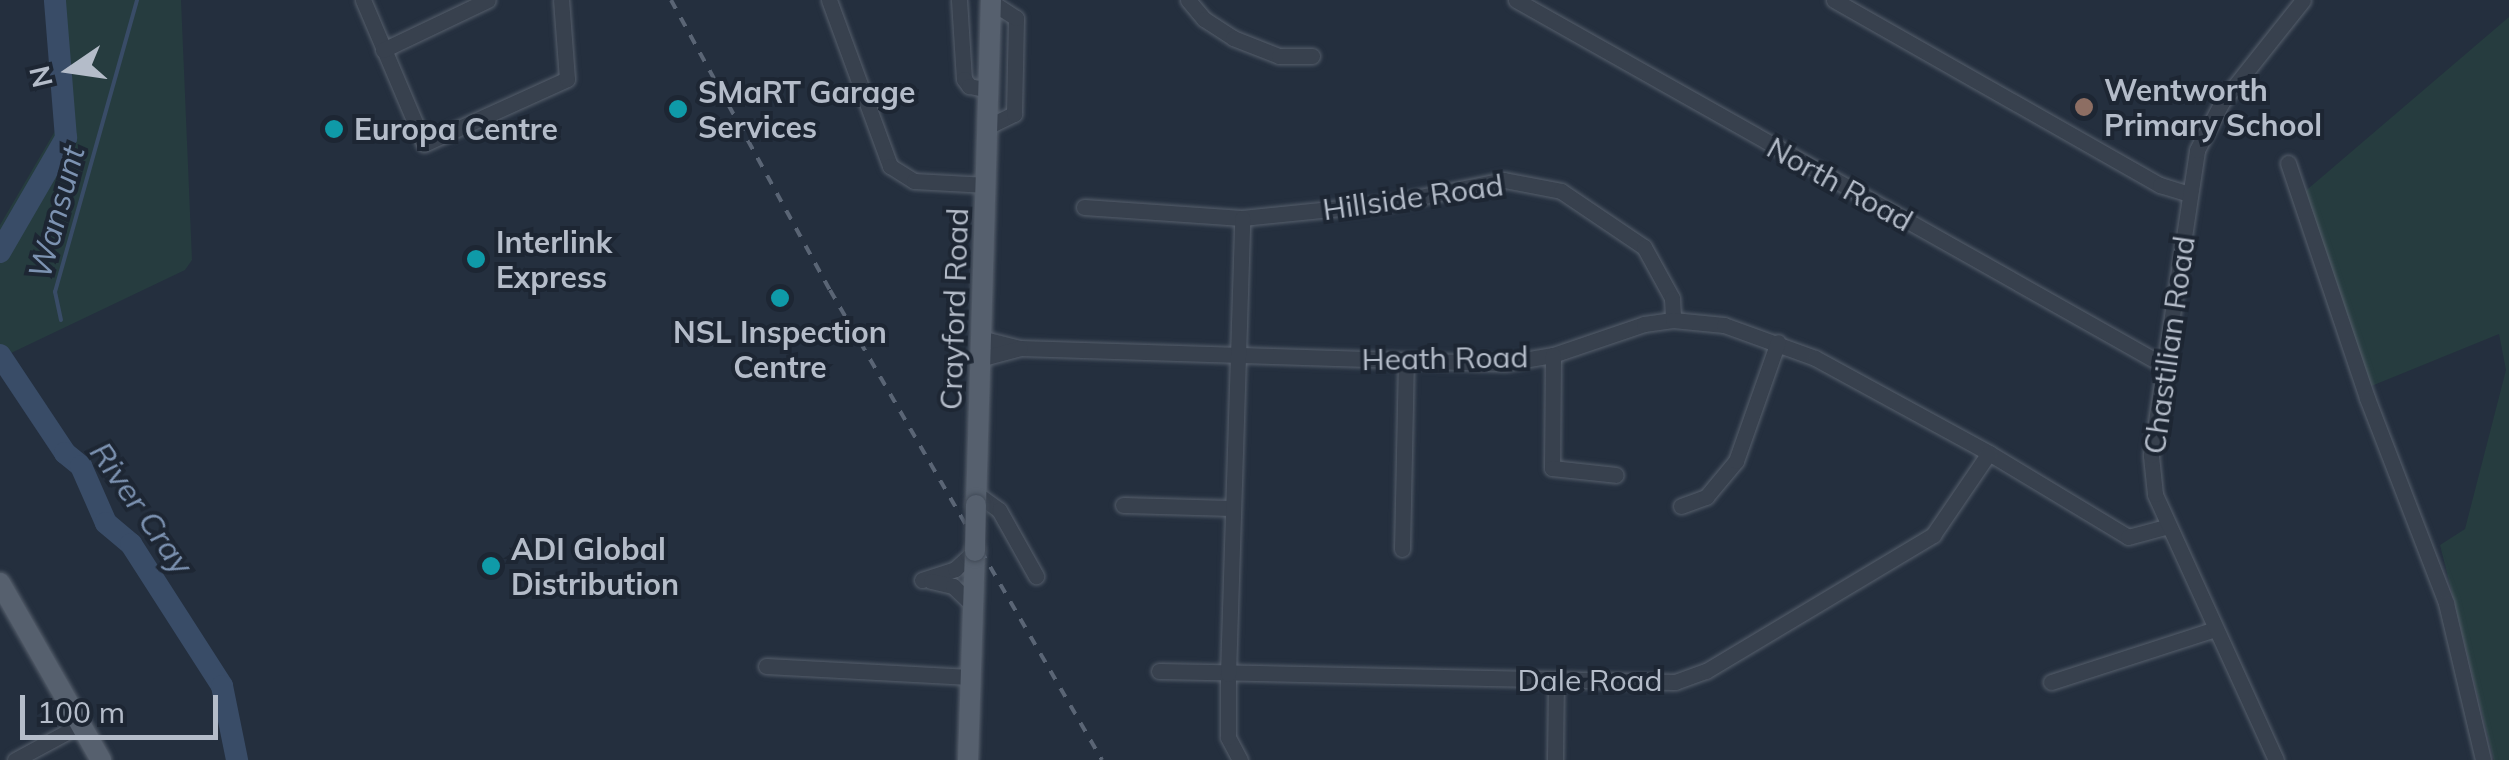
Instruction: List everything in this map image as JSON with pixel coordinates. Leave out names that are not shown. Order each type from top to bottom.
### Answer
[{"type":"main road","name":"Crayford Road","points":[[968,760],[984,348],[991,1]]},
{"type":"main road","points":[[0,584],[101,760]]},
{"type":"street","points":[[363,0],[424,144],[567,79],[561,0]]},
{"type":"street","points":[[383,50],[488,0]]},
{"type":"street","points":[[829,0],[890,166],[914,181],[987,186]]},
{"type":"street","points":[[959,0],[964,78],[969,86],[990,90]]},
{"type":"street","points":[[1188,0],[1204,20],[1233,38],[1279,56],[1312,56]]},
{"type":"street","name":"North Road","points":[[1516,0],[2165,366]]},
{"type":"street","points":[[1834,0],[2160,185],[2190,194]]},
{"type":"street","name":"Chastilian Road","points":[[2276,760],[2155,494],[2151,456],[2197,150],[2208,124],[2302,0]]},
{"type":"street","name":"Crayford Road","points":[[989,126],[1014,114],[1016,18],[991,1]]},
{"type":"street","points":[[2288,163],[2367,398],[2446,603],[2480,734],[2483,760]]},
{"type":"street","name":"Hillside Road","points":[[1084,208],[1242,218],[1390,203],[1504,180],[1562,191],[1644,247],[1672,298],[1673,320]]},
{"type":"street","points":[[1240,760],[1228,737],[1228,674],[1242,218]]},
{"type":"street","name":"Heath Road","points":[[984,348],[1506,363],[1553,355],[1644,324],[1673,320],[1724,325],[1816,358],[1990,453],[2128,537],[2170,526]]},
{"type":"street","points":[[1681,506],[1706,497],[1736,461],[1778,342]]},
{"type":"street","points":[[1553,355],[1552,468],[1616,474]]},
{"type":"street","points":[[1402,549],[1406,362]]},
{"type":"street","name":"Dale Road","points":[[1159,672],[1675,682],[1706,671],[1933,535],[1990,453]]},
{"type":"street","points":[[976,500],[1000,510],[1036,576]]},
{"type":"street","points":[[1123,505],[1232,508]]},
{"type":"street","points":[[973,604],[946,582],[922,580],[955,568],[974,551]]},
{"type":"street","points":[[2050,682],[2215,629]]},
{"type":"street","points":[[766,666],[970,678]]},
{"type":"street","points":[[1555,760],[1556,681]]},
{"type":"street","points":[[15,760],[80,725]]},
{"type":"green space","points":[[48,0],[181,0],[192,260],[185,270],[9,354],[0,347],[0,225],[62,119]]},
{"type":"green space","points":[[2509,17],[2509,760],[2494,760],[2440,545],[2465,529],[2506,370],[2499,334],[2364,389],[2302,194]]},
{"type":"waterway","name":"River Cray","points":[[0,252],[66,138],[55,0]]},
{"type":"waterway","name":"Wansunt","points":[[61,320],[55,292],[137,0]]},
{"type":"waterway","name":"River Cray","points":[[0,355],[65,453],[81,466],[106,523],[131,544],[222,686],[237,760]]},
{"type":"railway","points":[[671,0],[830,290],[1102,760]]},
{"type":"place","name":"Wentworth Primary School","points":[[2084,107]]},
{"type":"place","name":"SMaRT Garage Services","points":[[678,109]]},
{"type":"place","name":"Europa Centre","points":[[334,129]]},
{"type":"place","name":"Interlink Express","points":[[476,259]]},
{"type":"place","name":"NSL Inspection Centre","points":[[780,298]]},
{"type":"place","name":"ADI Global Distribution","points":[[491,566]]}]
